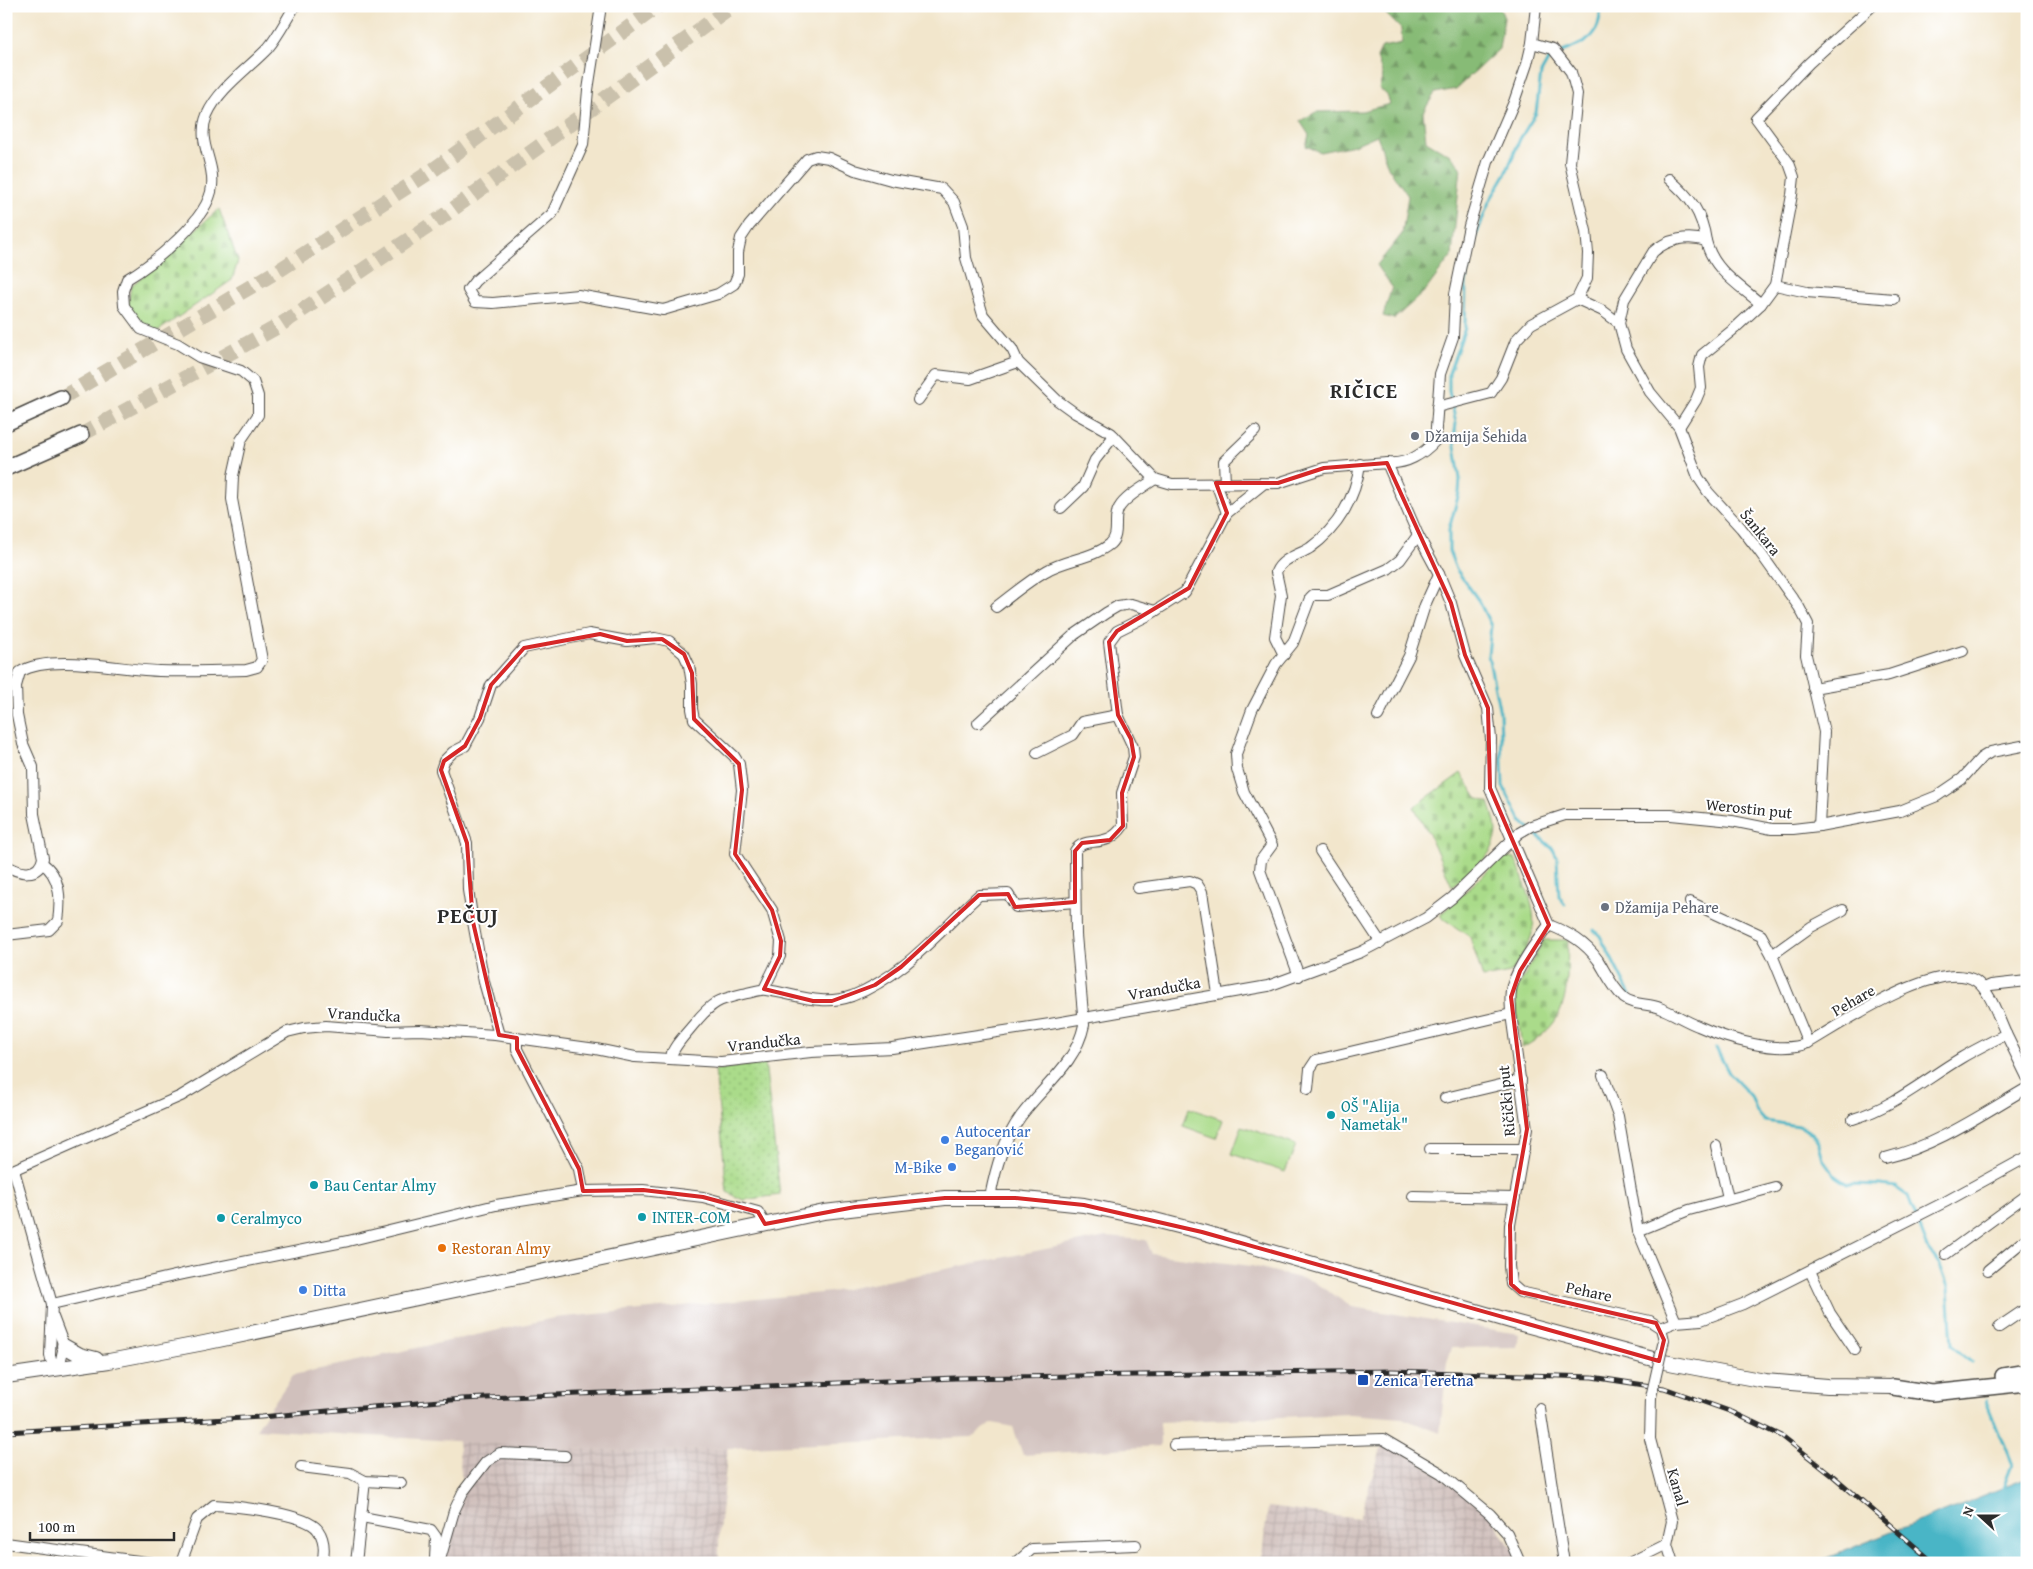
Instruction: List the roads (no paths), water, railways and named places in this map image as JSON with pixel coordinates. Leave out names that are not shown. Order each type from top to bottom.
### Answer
[{"type":"highway","points":[[6,423],[61,398]]},
{"type":"highway","points":[[6,468],[81,436]]},
{"type":"highway","points":[[1893,1387],[1953,1383],[2027,1372]]},
{"type":"highway","points":[[1893,1387],[1932,1393],[2027,1383]]},
{"type":"main road","points":[[6,1376],[109,1361],[397,1304],[824,1212],[888,1203],[944,1198],[990,1197],[1084,1205],[1151,1219],[1523,1325],[1705,1371],[1791,1384],[1893,1387]]},
{"type":"main road","points":[[64,1346],[80,1356],[109,1361]]},
{"type":"street","points":[[6,865],[18,872],[28,874],[37,870],[44,858],[34,814],[33,767],[23,744],[17,715],[16,686],[20,672],[29,666],[88,663],[122,669],[157,671],[246,670],[257,667],[262,660],[232,499],[233,476],[241,440],[258,415],[258,396],[253,381],[241,371],[199,357],[178,344],[141,329],[124,306],[123,291],[127,278],[143,269],[167,249],[193,222],[208,202],[212,186],[204,147],[203,131],[207,115],[217,99],[269,46],[295,6]]},
{"type":"street","points":[[601,6],[588,90],[583,146],[552,214],[475,281],[468,290],[475,302],[493,303],[578,295],[664,310],[718,294],[734,284],[738,274],[738,252],[741,238],[749,226],[807,159],[816,156],[837,161],[855,170],[891,180],[942,189],[954,202],[964,226],[966,258],[983,316],[1012,348],[1018,362],[1057,400],[1114,436],[1155,479],[1172,484],[1278,483],[1324,468],[1401,462],[1415,457],[1435,441],[1440,374],[1453,337],[1455,294],[1469,226],[1488,162],[1514,102],[1532,43],[1536,6]]},
{"type":"street","points":[[1679,427],[1696,400],[1701,388],[1699,367],[1702,355],[1734,329],[1760,304],[1775,285],[1794,177],[1789,163],[1756,118],[1809,63],[1872,6]]},
{"type":"street","points":[[1437,407],[1491,393],[1501,378],[1516,340],[1531,324],[1577,299],[1587,278],[1588,253],[1586,231],[1570,162],[1577,94],[1571,72],[1552,48],[1532,43]]},
{"type":"street","points":[[1668,179],[1691,199],[1704,229],[1709,255],[1721,271],[1760,304]]},
{"type":"street","points":[[1577,299],[1603,311],[1618,323],[1624,300],[1658,247],[1693,237],[1706,241]]},
{"type":"street","points":[[1775,285],[1807,292],[1894,299]]},
{"type":"street","name":"Šankara","points":[[1618,323],[1626,349],[1650,392],[1679,427],[1698,477],[1708,492],[1759,551],[1799,607],[1808,624],[1806,655],[1824,732],[1819,826]]},
{"type":"street","points":[[918,400],[936,375],[970,379],[1018,362]]},
{"type":"street","points":[[1227,513],[1220,483],[1224,461],[1256,431]]},
{"type":"street","points":[[1062,508],[1083,487],[1095,460],[1114,436]]},
{"type":"street","points":[[1388,463],[1418,535],[1439,574],[1451,603],[1465,655],[1488,708],[1491,739],[1490,788],[1549,925]]},
{"type":"street","points":[[1284,655],[1275,637],[1281,595],[1276,572],[1286,561],[1310,547],[1345,511],[1354,493],[1360,464]]},
{"type":"street","points":[[996,607],[1045,571],[1087,556],[1114,540],[1116,512],[1120,505],[1155,479]]},
{"type":"street","points":[[990,1197],[996,1166],[1009,1134],[1022,1114],[1057,1077],[1074,1051],[1082,1034],[1075,902],[1075,850],[1079,845],[1110,840],[1122,826],[1122,793],[1134,757],[1133,747],[1118,715],[1109,642],[1117,631],[1155,611],[1189,588],[1227,513],[1263,484]]},
{"type":"street","points":[[1299,976],[1260,870],[1261,860],[1272,845],[1244,792],[1237,769],[1236,754],[1252,710],[1276,664],[1293,643],[1313,595],[1328,595],[1388,569],[1400,560],[1418,535]]},
{"type":"street","points":[[1378,716],[1409,656],[1425,606],[1439,574]]},
{"type":"street","points":[[978,723],[1074,636],[1106,613],[1118,606],[1131,604],[1155,611]]},
{"type":"street","points":[[499,1035],[484,982],[473,922],[468,890],[467,843],[441,770],[444,761],[453,752],[465,746],[480,718],[491,685],[519,652],[534,644],[562,638],[595,634],[627,641],[662,639],[669,641],[684,654],[692,673],[692,709],[694,719],[734,756],[739,764],[742,790],[735,854],[772,910],[781,941],[780,956],[764,989]]},
{"type":"street","points":[[1813,688],[1889,675],[1963,651]]},
{"type":"street","points":[[1037,753],[1073,735],[1082,722],[1118,715]]},
{"type":"street","name":"Werostin put","points":[[1513,840],[1526,829],[1565,816],[1672,815],[1732,821],[1772,828],[1793,829],[1819,826],[1900,811],[1943,791],[1962,779],[1981,758],[1991,752],[2027,745]]},
{"type":"street","name":"Vrandučka","points":[[10,1172],[181,1096],[287,1032],[304,1028],[326,1026],[388,1031],[420,1030],[499,1035],[596,1049],[634,1057],[720,1062],[811,1052],[892,1048],[1268,986],[1299,976],[1381,943],[1426,918],[1445,903],[1513,840]]},
{"type":"street","points":[[1320,851],[1381,943]]},
{"type":"street","points":[[6,935],[49,930],[58,921],[58,883],[50,869],[42,863]]},
{"type":"street","points":[[1138,888],[1190,881],[1197,884],[1202,892],[1218,994]]},
{"type":"street","points":[[670,1059],[685,1034],[708,1008],[721,998],[764,989],[813,1001],[832,1000],[850,996],[875,985],[937,937],[979,895],[1008,894],[1016,907],[1075,902]]},
{"type":"street","points":[[1690,902],[1752,929],[1761,935],[1772,955],[1808,1043]]},
{"type":"street","points":[[1772,955],[1811,927],[1843,910]]},
{"type":"street","name":"Ričički put","points":[[1511,1284],[1508,1266],[1510,1225],[1527,1129],[1511,1014],[1512,986],[1533,946],[1549,925]]},
{"type":"street","name":"Pehare","points":[[1549,925],[1567,932],[1582,943],[1597,959],[1613,986],[1625,999],[1639,1004],[1657,1006],[1721,1036],[1783,1048],[1796,1048],[1808,1043],[1907,987],[1954,975],[1967,977],[1984,988]]},
{"type":"street","points":[[2027,981],[1991,985],[1984,988],[2027,1078]]},
{"type":"street","points":[[1308,1088],[1310,1069],[1316,1060],[1511,1014]]},
{"type":"street","points":[[1853,1119],[1870,1114],[1962,1057],[2006,1034]]},
{"type":"street","points":[[517,1038],[517,1049],[579,1169],[583,1192]]},
{"type":"street","points":[[1603,1075],[1618,1116],[1638,1231],[1676,1322]]},
{"type":"street","points":[[1445,1098],[1521,1080]]},
{"type":"street","points":[[1885,1158],[1908,1151],[1954,1130],[2027,1088]]},
{"type":"street","points":[[1716,1146],[1728,1198]]},
{"type":"street","points":[[1430,1149],[1524,1149]]},
{"type":"street","points":[[1661,1328],[1676,1322],[1701,1320],[1743,1304],[1923,1213],[2027,1157]]},
{"type":"street","points":[[10,1172],[52,1304],[50,1355],[56,1368]]},
{"type":"street","points":[[1638,1231],[1689,1210],[1728,1198],[1775,1187]]},
{"type":"street","points":[[52,1304],[183,1274],[348,1241],[496,1204],[583,1192],[643,1190],[703,1196],[758,1212],[765,1224]]},
{"type":"street","points":[[1946,1254],[2027,1195]]},
{"type":"street","points":[[1413,1196],[1515,1198]]},
{"type":"street","points":[[1988,1270],[2027,1238]]},
{"type":"street","points":[[1810,1271],[1830,1313],[1855,1350]]},
{"type":"street","name":"Pehare","points":[[1511,1284],[1520,1292],[1638,1317],[1661,1328]]},
{"type":"street","points":[[1999,1328],[2027,1308]]},
{"type":"street","points":[[53,1316],[64,1346],[56,1368]]},
{"type":"street","name":"Kanal","points":[[1661,1328],[1664,1340],[1651,1397],[1650,1439],[1672,1521],[1667,1544]]},
{"type":"street","points":[[1540,1409],[1564,1563]]},
{"type":"street","points":[[1174,1445],[1383,1439],[1441,1474],[1490,1514],[1507,1533],[1520,1563]]},
{"type":"street","points":[[439,1563],[454,1511],[463,1492],[486,1462],[500,1453],[566,1456]]},
{"type":"street","points":[[301,1467],[350,1473],[365,1481],[401,1483]]},
{"type":"street","points":[[356,1563],[365,1481]]},
{"type":"street","points":[[182,1563],[197,1519],[214,1505],[246,1506],[311,1523],[323,1538],[324,1551],[322,1563]]},
{"type":"street","points":[[362,1516],[432,1530],[436,1537],[435,1563]]},
{"type":"street","points":[[6,1543],[153,1563]]},
{"type":"street","points":[[1629,1563],[1667,1544],[1673,1562]]},
{"type":"street","points":[[1016,1563],[1032,1549],[1136,1545]]},
{"type":"water","points":[[2027,1478],[2027,1563],[1814,1563]]},
{"type":"waterway","points":[[1565,905],[1559,896],[1557,858],[1553,849],[1521,821],[1503,786],[1500,713],[1488,655],[1491,626],[1479,601],[1456,569],[1449,551],[1449,529],[1459,493],[1460,479],[1454,440],[1456,423],[1449,391],[1449,373],[1465,328],[1466,277],[1475,239],[1489,202],[1506,173],[1520,139],[1536,113],[1541,73],[1550,57],[1579,45],[1592,35],[1600,19],[1600,6]]},
{"type":"waterway","points":[[1594,930],[1600,936],[1630,995]]},
{"type":"waterway","points":[[1716,1048],[1729,1073],[1751,1096],[1757,1112],[1765,1121],[1799,1126],[1812,1133],[1819,1144],[1823,1159],[1835,1176],[1847,1184],[1895,1187],[1908,1196],[1929,1250],[1940,1265],[1948,1287],[1952,1345],[1972,1362]]},
{"type":"waterway","points":[[1986,1401],[2012,1465],[2001,1493]]},
{"type":"tunnel","points":[[61,398],[281,269],[433,170],[658,6]]},
{"type":"tunnel","points":[[81,435],[277,327],[438,220],[732,6]]},
{"type":"railway","points":[[6,1432],[261,1417],[462,1399],[955,1378],[1392,1371],[1592,1377],[1664,1388],[1732,1412],[1782,1436],[1833,1476],[1934,1563]]},
{"type":"place","name":"Džamija Šehida","points":[[1415,436]]},
{"type":"place","name":"Džamija Pehare","points":[[1605,907]]},
{"type":"place","name":"OŠ \"Alija Nametak\"","points":[[1331,1115]]},
{"type":"place","name":"Autocentar Beganović","points":[[945,1140]]},
{"type":"place","name":"M-Bike","points":[[952,1167]]},
{"type":"place","name":"Bau Centar Almy","points":[[314,1185]]},
{"type":"place","name":"INTER-COM","points":[[642,1217]]},
{"type":"place","name":"Ceralmyco","points":[[221,1218]]},
{"type":"place","name":"Restoran Almy","points":[[442,1248]]},
{"type":"place","name":"Ditta","points":[[303,1290]]},
{"type":"place","name":"Zenica Teretna","points":[[1363,1380]]},
{"type":"district","name":"RIČICE","points":[[1364,390]]},
{"type":"district","name":"PEČUJ","points":[[468,915]]}]
